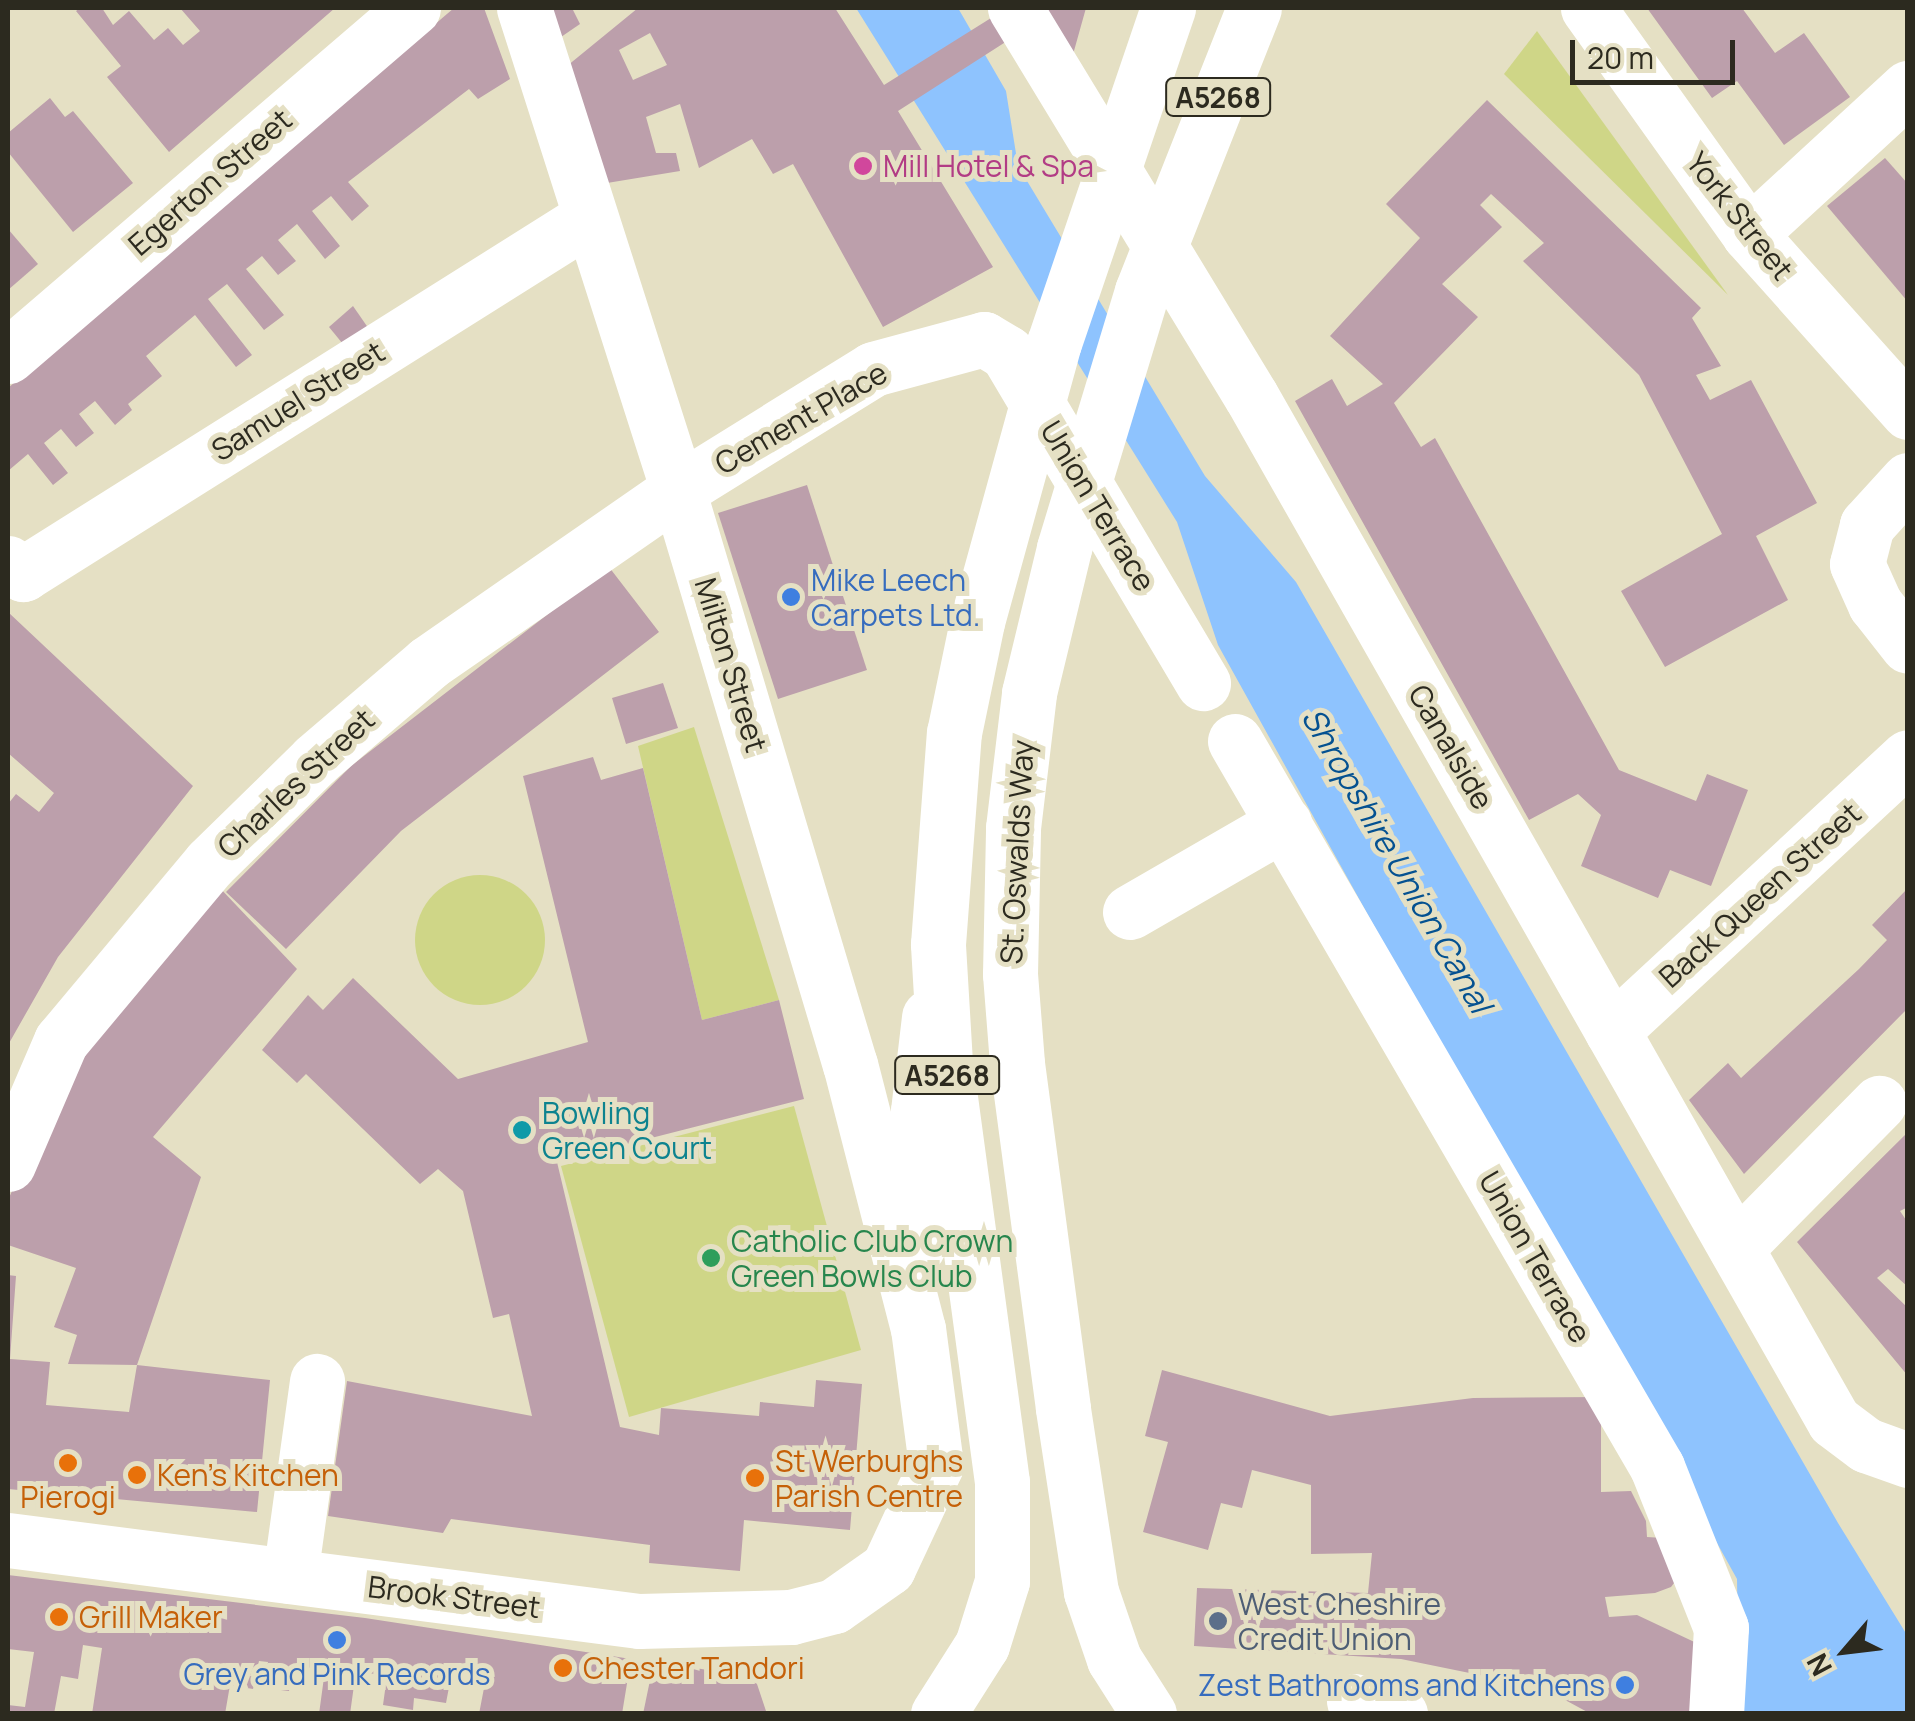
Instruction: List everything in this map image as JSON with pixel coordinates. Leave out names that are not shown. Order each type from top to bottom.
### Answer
[{"type":"main road","name":"Egerton Street","points":[[8,356],[413,8]]},
{"type":"main road","name":"Milton Street","points":[[524,8],[678,490],[850,1065],[918,1328],[936,1465],[888,1568]]},
{"type":"main road","name":"Canalside","points":[[1015,8],[1250,396],[1834,1421],[1866,1445],[1908,1460]]},
{"type":"main road","name":"A5268","points":[[938,1714],[982,1645],[1002,1581],[1002,1482],[945,1062],[938,944],[954,732],[977,622],[1054,342],[1168,8]]},
{"type":"main road","name":"St. Oswalds Way","points":[[1149,1714],[1114,1659],[1091,1592],[1028,1152],[1011,992],[1013,828],[1029,693],[1064,548],[1137,307],[1181,185],[1254,8]]},
{"type":"main road","name":"York Street","points":[[1588,8],[1749,234],[1908,412]]},
{"type":"main road","points":[[1749,234],[1908,88]]},
{"type":"main road","name":"Samuel Street","points":[[8,563],[23,574],[589,218]]},
{"type":"main road","name":"Cement Place","points":[[678,490],[873,369],[984,339]]},
{"type":"main road","name":"Union Terrace","points":[[984,339],[1008,352],[1203,683]]},
{"type":"main road","points":[[1908,480],[1867,525],[1857,564],[1875,604],[1908,646]]},
{"type":"main road","name":"Charles Street","points":[[8,1164],[61,1041],[210,864],[315,760],[428,663],[678,490]]},
{"type":"main road","name":"Union Terrace","points":[[1235,740],[1657,1467],[1722,1628],[1716,1714]]},
{"type":"main road","name":"Back Queen Street","points":[[1612,1030],[1908,757]]},
{"type":"main road","points":[[1130,912],[1284,823]]},
{"type":"main road","name":"Milton Street","points":[[918,1328],[918,1111],[938,944]]},
{"type":"main road","points":[[1736,1248],[1879,1103]]},
{"type":"main road","points":[[290,1576],[318,1381]]},
{"type":"main road","name":"Brook Street","points":[[8,1540],[639,1621],[790,1617],[834,1606],[888,1568]]},
{"type":"green space","points":[[1537,31],[1728,295],[1504,74]]},
{"type":"green space","points":[[694,727],[779,1000],[702,1020],[638,746]]},
{"type":"green space","points":[[480,875],[505,880],[526,894],[540,915],[545,940],[540,965],[526,986],[505,1000],[480,1005],[455,1000],[434,986],[420,965],[415,940],[420,915],[434,894],[455,880]]},
{"type":"green space","name":"Catholic Club Crown Green Bowls Club","points":[[794,1106],[861,1350],[629,1417],[561,1166]]},
{"type":"water","name":"Shropshire Union Canal","points":[[856,8],[958,8],[1006,91],[1018,166],[1205,476],[1296,582],[1838,1523],[1907,1635],[1907,1713],[1739,1713],[1737,1579],[1218,645],[1177,522]]},
{"type":"building","points":[[102,8],[113,25],[129,11],[154,40],[168,28],[183,45],[200,31],[180,8],[335,8],[169,152],[107,77],[121,66],[76,11]]},
{"type":"building","points":[[454,8],[484,8],[510,79],[478,99],[469,89],[348,182],[369,206],[352,221],[331,196],[312,211],[340,246],[325,259],[297,224],[278,240],[296,261],[278,275],[262,256],[246,269],[284,315],[264,330],[227,284],[208,299],[252,355],[236,367],[195,315],[146,356],[162,376],[128,404],[132,410],[115,425],[95,401],[79,414],[94,433],[76,447],[61,429],[44,443],[68,473],[53,485],[28,454],[8,471],[8,388]]},
{"type":"building","points":[[551,8],[572,8],[580,24],[561,37]]},
{"type":"building","name":"Mill Hotel & Spa","points":[[638,8],[835,8],[884,85],[1007,8],[1086,8],[1072,58],[1049,14],[898,111],[993,267],[883,327],[793,164],[773,174],[752,139],[699,168],[680,104],[646,117],[656,153],[676,153],[680,171],[607,183],[567,66]],"holes":[[[650,33],[667,65],[633,80],[619,50]]]},
{"type":"building","points":[[1647,8],[1742,8],[1775,53],[1804,33],[1850,97],[1784,145],[1737,81],[1712,98]]},
{"type":"building","points":[[50,98],[65,117],[73,111],[133,183],[73,232],[8,152],[8,133]]},
{"type":"building","points":[[1487,100],[1701,308],[1692,318],[1721,366],[1696,375],[1710,400],[1751,380],[1817,503],[1756,536],[1788,600],[1665,667],[1621,591],[1722,534],[1639,375],[1523,261],[1544,243],[1491,194],[1480,205],[1502,227],[1442,284],[1478,317],[1394,403],[1421,447],[1435,438],[1619,770],[1696,801],[1707,774],[1748,790],[1711,886],[1670,870],[1658,898],[1581,866],[1601,815],[1578,794],[1529,820],[1295,401],[1332,379],[1347,406],[1383,384],[1330,336],[1420,238],[1386,204]]},
{"type":"building","points":[[1885,158],[1908,184],[1908,302],[1827,206]]},
{"type":"building","points":[[8,229],[38,264],[8,290]]},
{"type":"building","points":[[353,306],[371,332],[347,349],[329,327]]},
{"type":"building","points":[[807,485],[867,670],[778,699],[718,513]]},
{"type":"building","points":[[609,567],[659,632],[401,831],[286,949],[226,892],[351,766]]},
{"type":"building","points":[[8,612],[193,786],[58,957],[8,1045],[8,804],[16,794],[39,812],[54,793],[8,753]]},
{"type":"building","points":[[663,683],[678,728],[626,744],[612,698]]},
{"type":"building","name":"Bowling Green Court","points":[[593,757],[601,780],[643,768],[702,1020],[779,1000],[804,1099],[557,1162],[620,1427],[659,1435],[661,1408],[759,1416],[760,1402],[814,1407],[816,1380],[862,1384],[850,1530],[744,1520],[740,1571],[649,1563],[650,1545],[451,1519],[443,1533],[328,1516],[347,1381],[532,1416],[509,1314],[493,1318],[463,1191],[438,1169],[420,1184],[306,1074],[297,1083],[262,1050],[308,995],[323,1010],[353,978],[458,1079],[588,1042],[523,776]]},
{"type":"building","points":[[218,886],[297,969],[153,1137],[201,1177],[137,1365],[68,1364],[77,1335],[54,1327],[76,1268],[8,1245],[8,1200],[75,1051]]},
{"type":"building","points":[[1908,888],[1908,1008],[1744,1174],[1689,1100],[1728,1063],[1741,1078],[1859,969],[1887,940],[1872,925]]},
{"type":"building","points":[[1908,1132],[1908,1207],[1900,1211],[1908,1223],[1908,1287],[1888,1269],[1877,1278],[1908,1308],[1908,1376],[1797,1242]]},
{"type":"building","points":[[8,1275],[16,1276],[10,1359],[50,1362],[46,1405],[129,1412],[137,1365],[270,1380],[257,1512],[8,1489]]},
{"type":"building","points":[[1162,1370],[1330,1416],[1473,1398],[1601,1397],[1601,1492],[1631,1491],[1646,1521],[1647,1537],[1663,1538],[1680,1575],[1671,1587],[1655,1593],[1605,1597],[1609,1617],[1637,1615],[1705,1647],[1691,1714],[1591,1714],[1543,1688],[1401,1659],[1194,1646],[1197,1588],[1368,1593],[1372,1553],[1311,1554],[1311,1485],[1252,1470],[1242,1508],[1221,1503],[1208,1550],[1143,1532],[1168,1442],[1145,1436]]},
{"type":"building","points":[[8,1575],[365,1618],[631,1659],[622,1714],[479,1714],[484,1688],[450,1682],[446,1703],[414,1698],[413,1710],[383,1705],[387,1676],[356,1671],[350,1714],[319,1714],[325,1670],[293,1665],[289,1691],[264,1688],[268,1662],[259,1661],[253,1689],[230,1685],[225,1714],[92,1714],[102,1648],[83,1645],[78,1679],[61,1676],[54,1714],[8,1714],[8,1705],[25,1707],[34,1652],[8,1649]]},
{"type":"building","points":[[654,1661],[755,1678],[767,1714],[643,1714]]},
{"type":"place","name":"Mill Hotel & Spa","points":[[863,166]]},
{"type":"place","name":"Mike Leech Carpets Ltd.","points":[[791,597]]},
{"type":"place","name":"Bowling Green Court","points":[[522,1130]]},
{"type":"place","name":"Catholic Club Crown Green Bowls Club","points":[[711,1258]]},
{"type":"place","name":"Pierogi","points":[[68,1463]]},
{"type":"place","name":"Ken's Kitchen","points":[[137,1475]]},
{"type":"place","name":"St Werburghs Parish Centre","points":[[755,1478]]},
{"type":"place","name":"Grill Maker","points":[[59,1617]]},
{"type":"place","name":"West Cheshire Credit Union","points":[[1218,1621]]},
{"type":"place","name":"Grey and Pink Records","points":[[337,1640]]},
{"type":"place","name":"Chester Tandori","points":[[563,1668]]},
{"type":"place","name":"Zest Bathrooms and Kitchens","points":[[1625,1685]]}]
